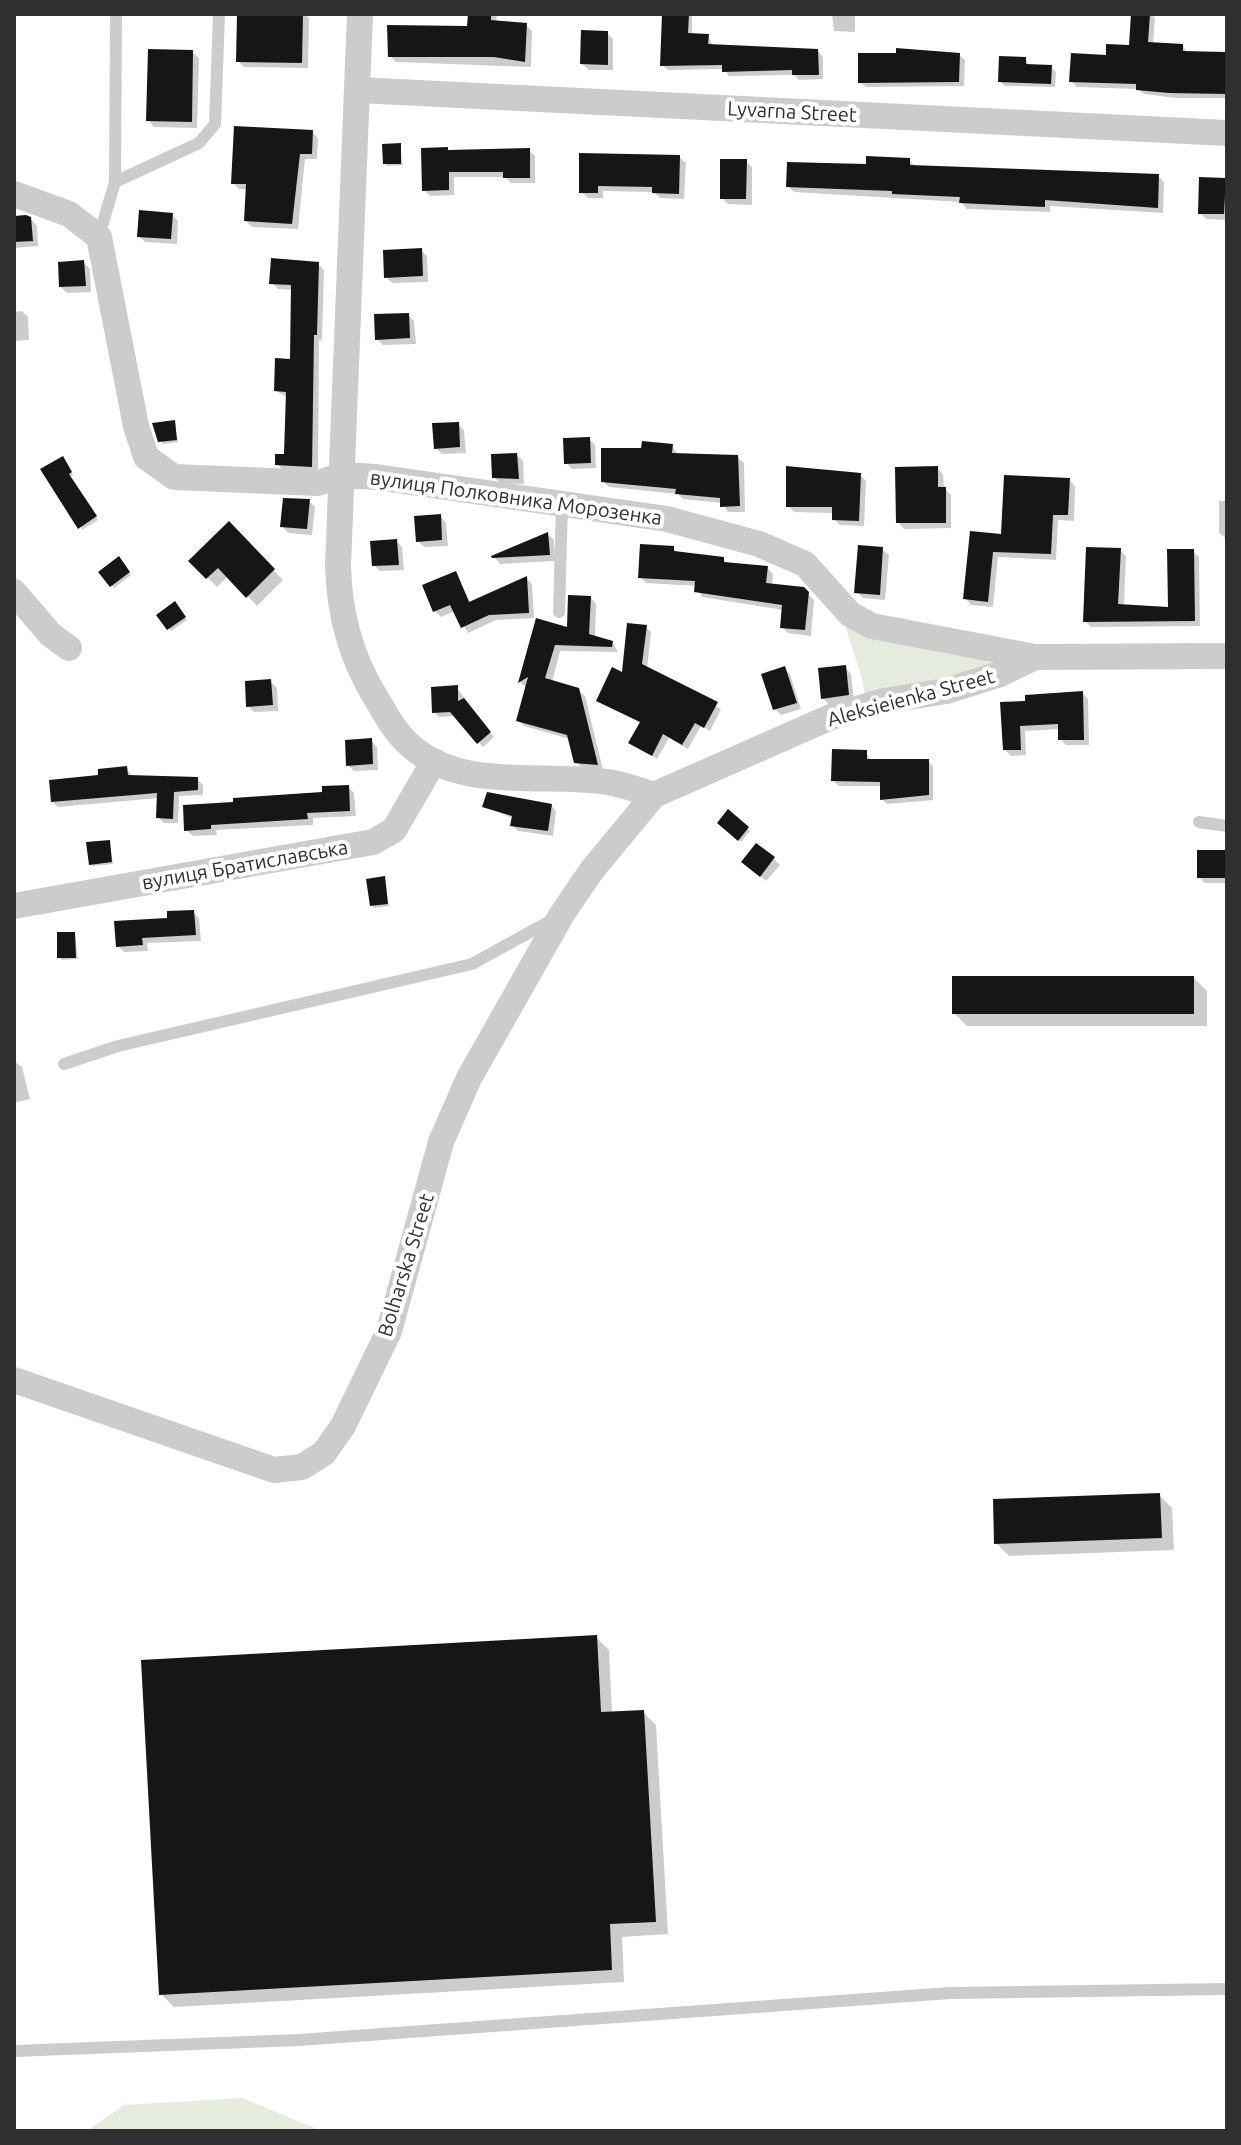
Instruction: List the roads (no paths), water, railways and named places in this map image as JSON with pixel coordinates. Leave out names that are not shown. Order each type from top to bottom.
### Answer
[{"type":"street","points":[[360,14],[339,588],[350,639],[369,686],[393,726],[413,748],[434,761],[475,773],[519,780],[605,781],[654,795]]},
{"type":"street","name":"Lyvarna Street","points":[[358,90],[1227,133]]},
{"type":"street","points":[[14,194],[69,214],[99,237]]},
{"type":"street","name":"вулиця Полковника Морозенка","points":[[99,237],[136,426],[146,457],[174,477],[318,483],[342,475],[667,519],[759,544],[805,564],[850,614],[872,626],[1035,657]]},
{"type":"street","points":[[14,592],[51,635],[69,648]]},
{"type":"street","name":"Aleksieienka Street","points":[[654,795],[831,717],[884,701],[946,691],[1000,674],[1035,657],[1227,656]]},
{"type":"street","name":"вулиця Братиславська","points":[[14,906],[386,838],[404,817],[434,761]]},
{"type":"street","name":"Bolharska Street","points":[[14,1380],[274,1470],[302,1467],[324,1453],[343,1426],[389,1331],[441,1142],[469,1078],[562,914],[592,870],[654,795]]},
{"type":"street","points":[[14,888],[58,897]]},
{"type":"lane","points":[[99,237],[115,182],[116,14]]},
{"type":"lane","points":[[115,182],[199,143],[215,124],[219,14]]},
{"type":"lane","points":[[559,612],[562,505]]},
{"type":"lane","points":[[1199,822],[1227,826]]},
{"type":"lane","points":[[64,1064],[148,1038],[472,964],[562,914]]},
{"type":"lane","points":[[14,2051],[299,2040],[950,1993],[1227,1989]]}]
